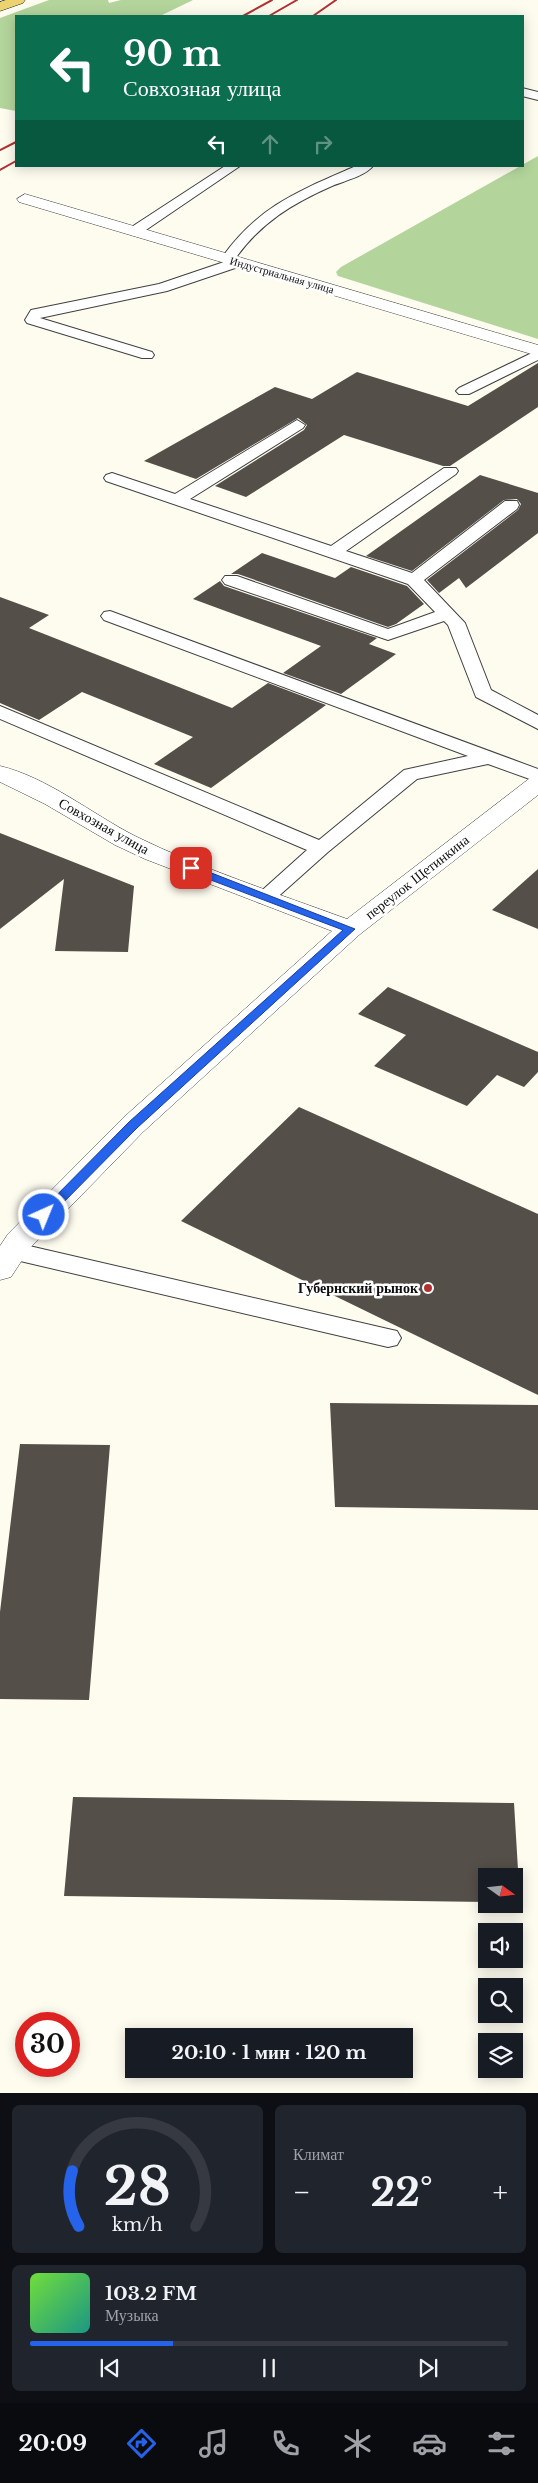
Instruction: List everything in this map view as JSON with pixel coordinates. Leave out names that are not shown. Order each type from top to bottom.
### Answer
[{"type":"main road","points":[[0,7],[18,0]]},
{"type":"street","name":"Индустриальная улица","points":[[25,199],[538,352]]},
{"type":"street","name":"Совхозная улица","points":[[0,772],[54,799],[124,840],[265,898],[350,929]]},
{"type":"street","name":"переулок Щетинкина","points":[[6,1260],[56,1202],[133,1125],[350,929],[538,783]]},
{"type":"lane","points":[[524,92],[538,96]]},
{"type":"lane","points":[[135,231],[232,167]]},
{"type":"lane","points":[[147,354],[32,320],[36,313],[162,288],[234,261],[251,229],[278,206],[365,167]]},
{"type":"lane","points":[[464,391],[538,352]]},
{"type":"lane","points":[[176,500],[297,425]]},
{"type":"lane","points":[[334,553],[450,471]]},
{"type":"lane","points":[[112,478],[414,580],[456,623],[483,693],[538,723]]},
{"type":"lane","points":[[414,580],[511,505]]},
{"type":"lane","points":[[231,580],[388,635],[447,614]]},
{"type":"lane","points":[[110,616],[538,776]]},
{"type":"lane","points":[[0,712],[321,848]]},
{"type":"lane","points":[[265,898],[321,848],[411,774],[488,758]]},
{"type":"lane","points":[[6,1260],[388,1338]]},
{"type":"green space","points":[[49,0],[108,0],[109,3],[121,0],[193,0],[162,15],[15,15],[15,111],[0,108],[0,18]]},
{"type":"green space","points":[[538,156],[538,339],[338,276],[336,272],[341,267],[518,167],[524,167],[524,164]]},
{"type":"building","points":[[538,363],[538,407],[450,466],[443,466],[344,435],[246,497],[215,486],[304,430],[307,425],[298,418],[196,479],[144,461],[275,387],[312,399],[357,372],[468,406]]},
{"type":"building","points":[[480,475],[538,493],[538,533],[466,588],[459,578],[439,593],[427,580],[518,510],[521,504],[517,499],[504,500],[412,571],[366,556]]},
{"type":"building","points":[[262,553],[335,578],[351,567],[407,586],[424,604],[396,624],[388,627],[238,574],[231,574]]},
{"type":"building","points":[[220,581],[224,586],[377,638],[369,644],[396,654],[341,694],[283,673],[321,646],[193,599]]},
{"type":"building","points":[[0,597],[49,615],[29,628],[232,708],[268,683],[326,705],[211,788],[154,764],[193,737],[82,692],[39,720],[0,703]]},
{"type":"building","points":[[0,833],[134,886],[128,952],[55,951],[64,879],[0,929]]},
{"type":"building","points":[[538,869],[538,929],[492,910]]},
{"type":"building","points":[[388,987],[538,1052],[538,1072],[524,1087],[497,1075],[467,1106],[374,1066],[406,1035],[358,1014]]},
{"type":"building","name":"Губернский рынок","points":[[299,1107],[538,1214],[538,1395],[181,1221]]},
{"type":"building","points":[[330,1403],[538,1405],[538,1510],[335,1507]]},
{"type":"building","points":[[20,1444],[110,1445],[89,1700],[0,1699],[0,1612]]},
{"type":"building","points":[[73,1797],[514,1803],[518,1868],[478,1868],[478,1902],[64,1896]]},
{"type":"railway","points":[[245,15],[272,0]]},
{"type":"railway","points":[[271,15],[297,0]]},
{"type":"railway","points":[[314,15],[336,0]]},
{"type":"railway","points":[[0,150],[15,142]]},
{"type":"railway","points":[[0,170],[15,162]]},
{"type":"place","name":"Губернский рынок","points":[[428,1288]]},
{"type":"route","points":[[44,1215],[133,1125],[350,929],[265,898],[191,868]]}]
